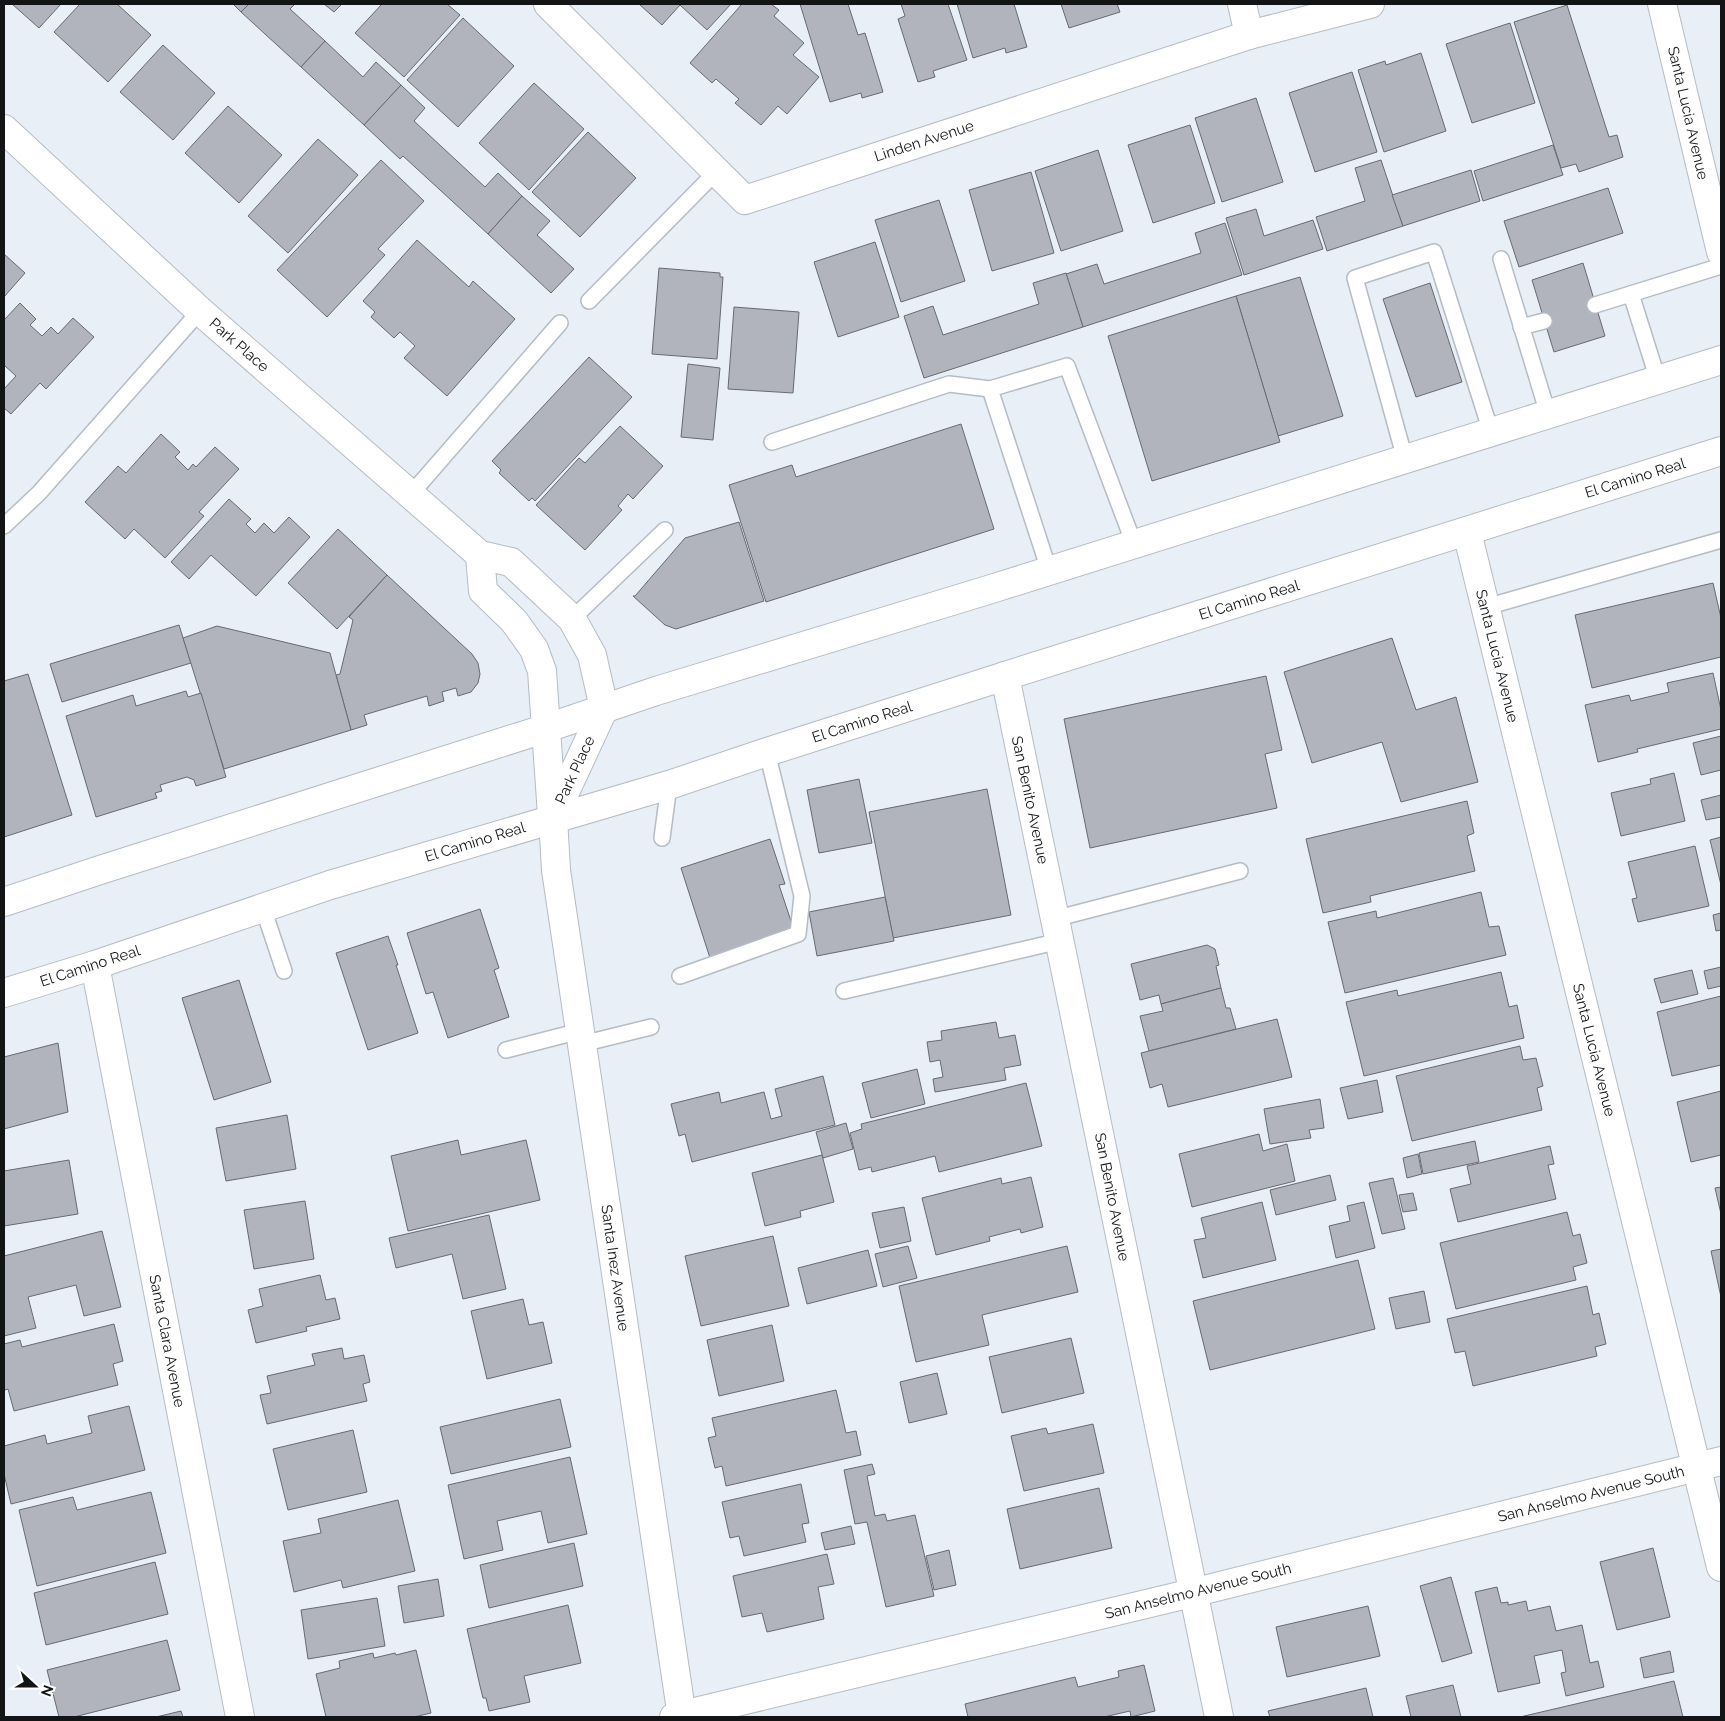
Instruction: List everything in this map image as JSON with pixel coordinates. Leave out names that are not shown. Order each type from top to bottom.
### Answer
[{"type":"street","name":"Linden Avenue","points":[[548,4],[745,200],[1249,35],[1370,4]]},
{"type":"street","points":[[1242,4],[1249,35]]},
{"type":"street","name":"Santa Lucia Avenue","points":[[1662,4],[1721,252]]},
{"type":"street","name":"Park Place","points":[[4,130],[200,311],[480,555],[511,562],[572,619],[592,655],[604,708],[552,818]]},
{"type":"street","points":[[4,902],[666,688],[1721,360]]},
{"type":"street","name":"El Camino Real","points":[[4,993],[95,965],[330,885],[669,785],[1005,676],[1550,505],[1720,456]]},
{"type":"street","name":"Santa Lucia Avenue","points":[[1467,532],[1709,1464],[1721,1567]]},
{"type":"street","name":"Park Place","points":[[480,555],[483,590],[514,621],[534,649],[542,671],[552,818]]},
{"type":"street","name":"San Benito Avenue","points":[[1005,676],[1219,1717]]},
{"type":"street","name":"Santa Inez Avenue","points":[[552,818],[556,870],[679,1717]]},
{"type":"street","name":"Santa Clara Avenue","points":[[95,965],[240,1717]]},
{"type":"street","name":"San Anselmo Avenue South","points":[[679,1717],[1192,1593],[1709,1464]]},
{"type":"lane","points":[[589,301],[716,172]]},
{"type":"lane","points":[[1405,459],[1355,278],[1434,252],[1491,432]]},
{"type":"lane","points":[[1501,259],[1548,414]]},
{"type":"lane","points":[[1595,305],[1721,266]]},
{"type":"lane","points":[[1631,294],[1658,380]]},
{"type":"lane","points":[[4,526],[39,493],[200,311]]},
{"type":"lane","points":[[1521,327],[1544,321]]},
{"type":"lane","points":[[411,494],[560,323]]},
{"type":"lane","points":[[772,442],[949,384],[990,389],[1067,366],[1134,544]]},
{"type":"lane","points":[[990,389],[1049,570]]},
{"type":"lane","points":[[572,619],[665,530]]},
{"type":"lane","points":[[1486,607],[1721,540]]},
{"type":"lane","points":[[680,976],[798,934],[802,896],[767,752]]},
{"type":"lane","points":[[662,838],[669,785]]},
{"type":"lane","points":[[844,992],[1057,930],[1240,871]]},
{"type":"lane","points":[[264,908],[284,970]]},
{"type":"lane","points":[[506,1050],[651,1028]]},
{"type":"building","points":[[12,4],[61,4],[39,28]]},
{"type":"building","points":[[80,4],[117,4],[151,35],[108,82],[54,32]]},
{"type":"building","points":[[233,4],[249,4],[241,12]]},
{"type":"building","points":[[249,4],[295,4],[290,9],[325,41],[301,67],[241,12]]},
{"type":"building","points":[[324,4],[342,4],[334,12]]},
{"type":"building","points":[[382,4],[447,4],[460,15],[404,77],[355,33]]},
{"type":"building","points":[[639,4],[731,4],[707,30],[680,5],[662,25]]},
{"type":"building","points":[[742,4],[771,4],[779,10],[774,16],[804,43],[793,55],[819,77],[787,114],[778,106],[761,125],[735,103],[739,99],[716,79],[712,83],[690,63]]},
{"type":"building","points":[[800,4],[848,4],[858,35],[865,33],[883,92],[862,98],[861,93],[830,102]]},
{"type":"building","points":[[901,4],[948,4],[967,60],[933,71],[935,77],[918,82],[898,19],[905,16]]},
{"type":"building","points":[[957,4],[1014,4],[1027,47],[1006,53],[1005,48],[973,58]]},
{"type":"building","points":[[1061,4],[1117,4],[1120,12],[1069,28]]},
{"type":"building","points":[[1567,5],[1609,137],[1617,135],[1623,157],[1579,172],[1576,164],[1561,168],[1514,22]]},
{"type":"building","points":[[463,18],[514,66],[458,127],[407,80]]},
{"type":"building","points":[[1510,23],[1535,103],[1472,123],[1446,44]]},
{"type":"building","points":[[325,41],[363,77],[376,62],[401,85],[364,125],[301,67]]},
{"type":"building","points":[[163,45],[215,93],[173,140],[120,92]]},
{"type":"building","points":[[1421,53],[1446,131],[1384,152],[1358,70],[1385,61],[1386,65]]},
{"type":"building","points":[[1352,72],[1377,152],[1315,172],[1289,93]]},
{"type":"building","points":[[534,83],[584,129],[529,190],[479,143]]},
{"type":"building","points":[[401,85],[425,108],[414,121],[485,187],[498,173],[522,196],[488,234],[403,156],[400,159],[364,125]]},
{"type":"building","points":[[1256,98],[1283,182],[1222,202],[1195,118]]},
{"type":"building","points":[[228,106],[282,155],[239,203],[185,153]]},
{"type":"building","points":[[1190,125],[1215,203],[1153,223],[1128,145]]},
{"type":"building","points":[[588,132],[636,178],[580,237],[532,192]]},
{"type":"building","points":[[318,139],[358,175],[288,253],[248,216]]},
{"type":"building","points":[[1553,145],[1563,175],[1483,201],[1474,171]]},
{"type":"building","points":[[1098,150],[1123,231],[1061,251],[1035,171]]},
{"type":"building","points":[[381,160],[424,201],[378,249],[385,255],[327,317],[277,270]]},
{"type":"building","points":[[1381,160],[1403,226],[1327,251],[1316,217],[1365,201],[1355,168]]},
{"type":"building","points":[[1471,170],[1480,201],[1403,226],[1392,195]]},
{"type":"building","points":[[1031,172],[1054,253],[992,271],[969,190]]},
{"type":"building","points":[[1608,188],[1623,233],[1519,267],[1504,221]]},
{"type":"building","points":[[522,196],[550,221],[537,235],[574,269],[551,293],[488,234]]},
{"type":"building","points":[[939,200],[965,281],[901,302],[875,220]]},
{"type":"building","points":[[1256,209],[1264,236],[1313,220],[1323,249],[1244,275],[1226,218]]},
{"type":"building","points":[[1225,223],[1242,275],[1083,327],[1066,274],[1097,264],[1104,284],[1201,253],[1195,233]]},
{"type":"building","points":[[417,240],[469,287],[473,281],[515,319],[447,396],[404,358],[415,346],[400,332],[394,338],[371,317],[375,312],[363,301]]},
{"type":"building","points":[[875,242],[899,317],[838,337],[814,262]]},
{"type":"building","points":[[4,254],[25,273],[4,297]]},
{"type":"building","points":[[1583,263],[1605,336],[1554,352],[1532,280]]},
{"type":"building","points":[[659,268],[720,273],[720,277],[723,277],[717,359],[652,354]]},
{"type":"building","points":[[1066,273],[1083,327],[924,378],[904,316],[933,306],[943,335],[1039,304],[1033,283]]},
{"type":"building","points":[[1300,277],[1343,416],[1278,436],[1236,296]]},
{"type":"building","points":[[1430,283],[1462,382],[1416,397],[1383,299]]},
{"type":"building","points":[[1236,296],[1280,442],[1152,481],[1108,336]]},
{"type":"building","points":[[20,303],[36,319],[30,325],[42,336],[51,327],[58,334],[73,318],[94,337],[46,389],[40,383],[11,414],[4,408],[4,389],[16,376],[4,365],[4,320]]},
{"type":"building","points":[[734,307],[799,312],[793,393],[728,389]]},
{"type":"building","points":[[589,357],[632,397],[535,501],[532,498],[529,501],[499,473],[501,470],[492,461]]},
{"type":"building","points":[[688,364],[720,368],[713,440],[681,437]]},
{"type":"building","points":[[961,424],[994,529],[766,602],[729,485],[792,465],[796,477]]},
{"type":"building","points":[[620,426],[663,466],[633,499],[628,494],[618,506],[622,510],[585,550],[536,505],[579,458],[585,463]]},
{"type":"building","points":[[161,434],[180,452],[175,457],[188,470],[193,464],[196,467],[215,447],[239,469],[199,512],[204,516],[165,558],[134,529],[125,539],[85,502],[118,466],[126,473]]},
{"type":"building","points":[[229,499],[251,519],[246,524],[255,533],[264,523],[274,533],[289,517],[310,537],[256,596],[211,555],[189,579],[171,562]]},
{"type":"building","points":[[739,522],[764,601],[676,629],[665,625],[633,596],[685,538]]},
{"type":"building","points":[[338,529],[387,575],[337,629],[288,583]]},
{"type":"building","points":[[387,575],[472,654],[478,663],[480,674],[478,683],[471,692],[458,696],[456,688],[442,692],[444,701],[429,706],[427,696],[364,715],[367,725],[351,730],[336,675],[340,674],[353,620],[349,617]]},
{"type":"building","points":[[1713,583],[1721,618],[1721,657],[1592,688],[1575,615]]},
{"type":"building","points":[[179,625],[191,663],[62,702],[50,664]]},
{"type":"building","points":[[217,626],[330,653],[351,730],[224,769],[183,638]]},
{"type":"building","points":[[1392,638],[1416,710],[1456,697],[1478,782],[1401,802],[1382,742],[1312,763],[1284,672]]},
{"type":"building","points":[[1713,673],[1721,710],[1721,729],[1637,749],[1638,752],[1598,762],[1585,705],[1629,695],[1631,701],[1669,692],[1667,683]]},
{"type":"building","points":[[28,674],[72,815],[4,837],[4,681]]},
{"type":"building","points":[[1266,676],[1282,750],[1265,754],[1277,808],[1090,848],[1064,719]]},
{"type":"building","points":[[186,691],[188,697],[201,693],[226,777],[196,786],[194,780],[187,777],[160,785],[162,791],[155,793],[157,798],[96,817],[66,716],[133,695],[136,706]]},
{"type":"building","points":[[1721,736],[1721,770],[1701,775],[1693,743]]},
{"type":"building","points":[[1674,773],[1685,821],[1621,836],[1611,793],[1651,784],[1650,779]]},
{"type":"building","points":[[859,779],[872,843],[819,853],[807,790]]},
{"type":"building","points":[[987,789],[1011,915],[893,938],[869,812]]},
{"type":"building","points":[[1721,795],[1721,817],[1706,820],[1701,800]]},
{"type":"building","points":[[1467,801],[1474,833],[1467,836],[1475,871],[1370,896],[1371,902],[1323,913],[1306,839]]},
{"type":"building","points":[[1721,837],[1721,885],[1710,840]]},
{"type":"building","points":[[770,839],[785,884],[779,885],[794,930],[710,958],[681,868]]},
{"type":"building","points":[[1695,846],[1709,906],[1638,922],[1632,899],[1637,898],[1628,862]]},
{"type":"building","points":[[1481,892],[1489,927],[1499,926],[1506,955],[1345,993],[1328,922],[1376,911],[1377,918]]},
{"type":"building","points":[[885,897],[894,941],[817,956],[809,912]]},
{"type":"building","points":[[480,909],[499,968],[494,970],[509,1017],[448,1038],[433,992],[426,994],[407,933]]},
{"type":"building","points":[[1721,913],[1721,930],[1716,931],[1713,915]]},
{"type":"building","points":[[388,936],[418,1033],[368,1050],[336,953]]},
{"type":"building","points":[[1207,945],[1215,949],[1219,965],[1216,966],[1221,988],[1161,1004],[1159,995],[1140,1000],[1131,964]]},
{"type":"building","points":[[1721,967],[1721,986],[1708,989],[1704,971]]},
{"type":"building","points":[[1692,970],[1698,994],[1661,1003],[1654,979]]},
{"type":"building","points":[[1501,972],[1509,1007],[1517,1005],[1524,1038],[1364,1076],[1346,1002],[1397,990],[1398,996]]},
{"type":"building","points":[[239,980],[271,1082],[214,1100],[182,998]]},
{"type":"building","points":[[1221,988],[1226,1008],[1230,1008],[1236,1029],[1149,1051],[1140,1016],[1163,1011],[1161,1004]]},
{"type":"building","points":[[1721,996],[1721,1065],[1672,1076],[1657,1012]]},
{"type":"building","points":[[1277,1019],[1292,1077],[1168,1107],[1162,1084],[1150,1088],[1141,1053]]},
{"type":"building","points":[[996,1022],[999,1038],[1015,1035],[1021,1065],[1004,1068],[1006,1080],[935,1092],[933,1079],[943,1077],[940,1060],[930,1062],[927,1042],[942,1040],[941,1031]]},
{"type":"building","points":[[58,1043],[68,1112],[4,1129],[4,1057]]},
{"type":"building","points":[[1520,1046],[1523,1060],[1536,1058],[1543,1086],[1537,1088],[1542,1110],[1412,1141],[1396,1076]]},
{"type":"building","points":[[917,1069],[925,1104],[871,1118],[862,1083]]},
{"type":"building","points":[[823,1076],[835,1125],[692,1162],[685,1134],[679,1136],[671,1104],[719,1092],[721,1103],[764,1092],[771,1119],[782,1116],[775,1089]]},
{"type":"building","points":[[1377,1080],[1383,1112],[1348,1119],[1340,1088]]},
{"type":"building","points":[[1026,1083],[1042,1146],[939,1172],[935,1156],[872,1172],[871,1167],[859,1170],[850,1133],[862,1129],[861,1124]]},
{"type":"building","points":[[1721,1091],[1721,1155],[1691,1162],[1677,1102]]},
{"type":"building","points":[[1320,1099],[1324,1128],[1309,1130],[1311,1138],[1270,1144],[1264,1109]]},
{"type":"building","points":[[287,1115],[296,1169],[226,1181],[216,1128]]},
{"type":"building","points":[[846,1123],[853,1149],[823,1158],[816,1132]]},
{"type":"building","points":[[1259,1134],[1263,1151],[1287,1144],[1295,1181],[1192,1207],[1179,1154]]},
{"type":"building","points":[[458,1140],[461,1155],[526,1140],[540,1200],[408,1231],[391,1156]]},
{"type":"building","points":[[1475,1141],[1479,1162],[1423,1174],[1419,1153]]},
{"type":"building","points":[[1550,1146],[1554,1164],[1548,1165],[1556,1199],[1458,1222],[1450,1189],[1471,1184],[1467,1166]]},
{"type":"building","points":[[1418,1154],[1422,1174],[1407,1178],[1403,1158]]},
{"type":"building","points":[[822,1155],[834,1202],[800,1211],[801,1217],[765,1226],[752,1173]]},
{"type":"building","points":[[69,1160],[78,1214],[4,1226],[4,1171]]},
{"type":"building","points":[[1330,1175],[1336,1200],[1276,1215],[1270,1190]]},
{"type":"building","points":[[1031,1177],[1043,1227],[1021,1233],[1020,1229],[989,1237],[990,1241],[936,1255],[922,1198],[1001,1178],[1002,1184]]},
{"type":"building","points":[[1393,1178],[1405,1229],[1382,1234],[1369,1183]]},
{"type":"building","points":[[1721,1187],[1721,1214],[1715,1188]]},
{"type":"building","points":[[1413,1193],[1417,1210],[1403,1212],[1399,1195]]},
{"type":"building","points":[[305,1201],[314,1259],[254,1269],[244,1210]]},
{"type":"building","points":[[1262,1202],[1276,1260],[1203,1278],[1194,1240],[1206,1238],[1201,1218]]},
{"type":"building","points":[[1364,1202],[1375,1248],[1336,1258],[1329,1226],[1350,1221],[1347,1206]]},
{"type":"building","points":[[904,1207],[911,1241],[880,1248],[872,1213]]},
{"type":"building","points":[[1567,1212],[1573,1236],[1580,1234],[1587,1263],[1573,1267],[1576,1280],[1456,1309],[1440,1243]]},
{"type":"building","points":[[489,1215],[506,1289],[463,1299],[452,1254],[396,1268],[389,1238]]},
{"type":"building","points":[[102,1231],[121,1307],[84,1316],[76,1285],[28,1297],[36,1328],[4,1336],[4,1256]]},
{"type":"building","points":[[773,1236],[789,1306],[701,1326],[685,1256]]},
{"type":"building","points":[[908,1246],[917,1278],[883,1287],[875,1254]]},
{"type":"building","points":[[1067,1246],[1078,1292],[982,1315],[989,1345],[916,1362],[899,1286]]},
{"type":"building","points":[[1721,1249],[1721,1297],[1711,1251]]},
{"type":"building","points":[[868,1250],[877,1286],[807,1304],[798,1268]]},
{"type":"building","points":[[1358,1260],[1375,1329],[1210,1370],[1193,1301]]},
{"type":"building","points":[[320,1275],[326,1300],[335,1298],[340,1319],[306,1327],[307,1331],[256,1343],[248,1310],[263,1306],[259,1289]]},
{"type":"building","points":[[1587,1286],[1593,1315],[1599,1313],[1606,1344],[1595,1347],[1597,1356],[1473,1386],[1465,1351],[1455,1353],[1447,1319]]},
{"type":"building","points":[[1424,1291],[1430,1322],[1396,1329],[1389,1298]]},
{"type":"building","points":[[523,1299],[529,1325],[543,1322],[552,1363],[487,1379],[471,1311]]},
{"type":"building","points":[[114,1324],[123,1361],[113,1364],[118,1385],[14,1411],[8,1389],[5,1390],[4,1386],[4,1344],[20,1340],[22,1347]]},
{"type":"building","points":[[772,1325],[784,1381],[719,1396],[707,1340]]},
{"type":"building","points":[[1071,1338],[1084,1393],[1002,1413],[989,1357]]},
{"type":"building","points":[[342,1348],[344,1359],[364,1355],[370,1382],[363,1384],[367,1401],[267,1424],[260,1395],[271,1393],[267,1376],[315,1365],[312,1354]]},
{"type":"building","points":[[937,1373],[947,1414],[909,1423],[900,1382]]},
{"type":"building","points":[[836,1390],[846,1433],[856,1431],[861,1455],[726,1486],[722,1466],[715,1468],[708,1438],[716,1436],[712,1418]]},
{"type":"building","points":[[560,1399],[571,1447],[451,1474],[440,1427]]},
{"type":"building","points":[[129,1406],[145,1470],[11,1504],[4,1474],[4,1446],[45,1435],[47,1444],[92,1433],[88,1416]]},
{"type":"building","points":[[1093,1424],[1104,1473],[1024,1491],[1011,1436],[1046,1428],[1048,1434]]},
{"type":"building","points":[[353,1430],[367,1492],[288,1510],[273,1449]]},
{"type":"building","points":[[570,1457],[587,1534],[548,1543],[541,1511],[497,1521],[503,1550],[464,1559],[448,1485]]},
{"type":"building","points":[[872,1464],[875,1474],[867,1476],[875,1516],[885,1514],[887,1521],[915,1515],[934,1596],[886,1607],[867,1522],[855,1524],[844,1470]]},
{"type":"building","points":[[801,1484],[809,1523],[802,1524],[806,1542],[744,1556],[739,1536],[730,1538],[722,1502]]},
{"type":"building","points":[[1099,1488],[1112,1548],[1020,1569],[1007,1509]]},
{"type":"building","points":[[151,1492],[166,1553],[37,1586],[19,1510],[73,1497],[77,1510]]},
{"type":"building","points":[[398,1500],[415,1571],[343,1588],[341,1580],[294,1592],[283,1541],[321,1533],[318,1519]]},
{"type":"building","points":[[851,1526],[855,1544],[825,1550],[821,1533]]},
{"type":"building","points":[[574,1543],[583,1586],[489,1608],[480,1565]]},
{"type":"building","points":[[1653,1548],[1670,1617],[1617,1630],[1600,1562]]},
{"type":"building","points":[[949,1550],[956,1585],[934,1590],[926,1556]]},
{"type":"building","points":[[827,1554],[834,1584],[818,1587],[824,1619],[767,1632],[762,1613],[742,1617],[733,1576]]},
{"type":"building","points":[[155,1562],[168,1614],[46,1645],[34,1593]]},
{"type":"building","points":[[1451,1577],[1472,1653],[1442,1662],[1420,1586]]},
{"type":"building","points":[[438,1579],[444,1616],[404,1623],[398,1586]]},
{"type":"building","points":[[1497,1587],[1501,1603],[1508,1602],[1508,1605],[1526,1601],[1528,1611],[1550,1606],[1556,1631],[1582,1625],[1590,1663],[1598,1661],[1604,1687],[1566,1696],[1561,1673],[1566,1672],[1562,1650],[1534,1656],[1540,1683],[1498,1692],[1475,1592]]},
{"type":"building","points":[[377,1598],[385,1646],[308,1659],[301,1610]]},
{"type":"building","points":[[568,1605],[581,1663],[524,1676],[530,1702],[489,1711],[486,1698],[483,1698],[467,1629]]},
{"type":"building","points":[[1368,1606],[1380,1656],[1287,1677],[1276,1627]]},
{"type":"building","points":[[167,1640],[180,1690],[74,1717],[59,1717],[47,1670]]},
{"type":"building","points":[[416,1650],[431,1713],[414,1717],[326,1717],[316,1674],[340,1668],[339,1661],[373,1653],[374,1658]]},
{"type":"building","points":[[1670,1651],[1674,1672],[1644,1678],[1640,1658]]},
{"type":"building","points":[[1144,1665],[1155,1711],[1131,1717],[1130,1711],[1104,1717],[968,1717],[965,1704],[1075,1677],[1078,1687],[1119,1677],[1118,1671]]},
{"type":"building","points":[[1674,1681],[1683,1717],[1520,1717]]},
{"type":"building","points":[[1453,1685],[1461,1717],[1411,1717],[1406,1696]]},
{"type":"building","points":[[1366,1688],[1373,1717],[1270,1717],[1268,1711]]},
{"type":"building","points":[[181,1711],[183,1717],[156,1717]]}]
